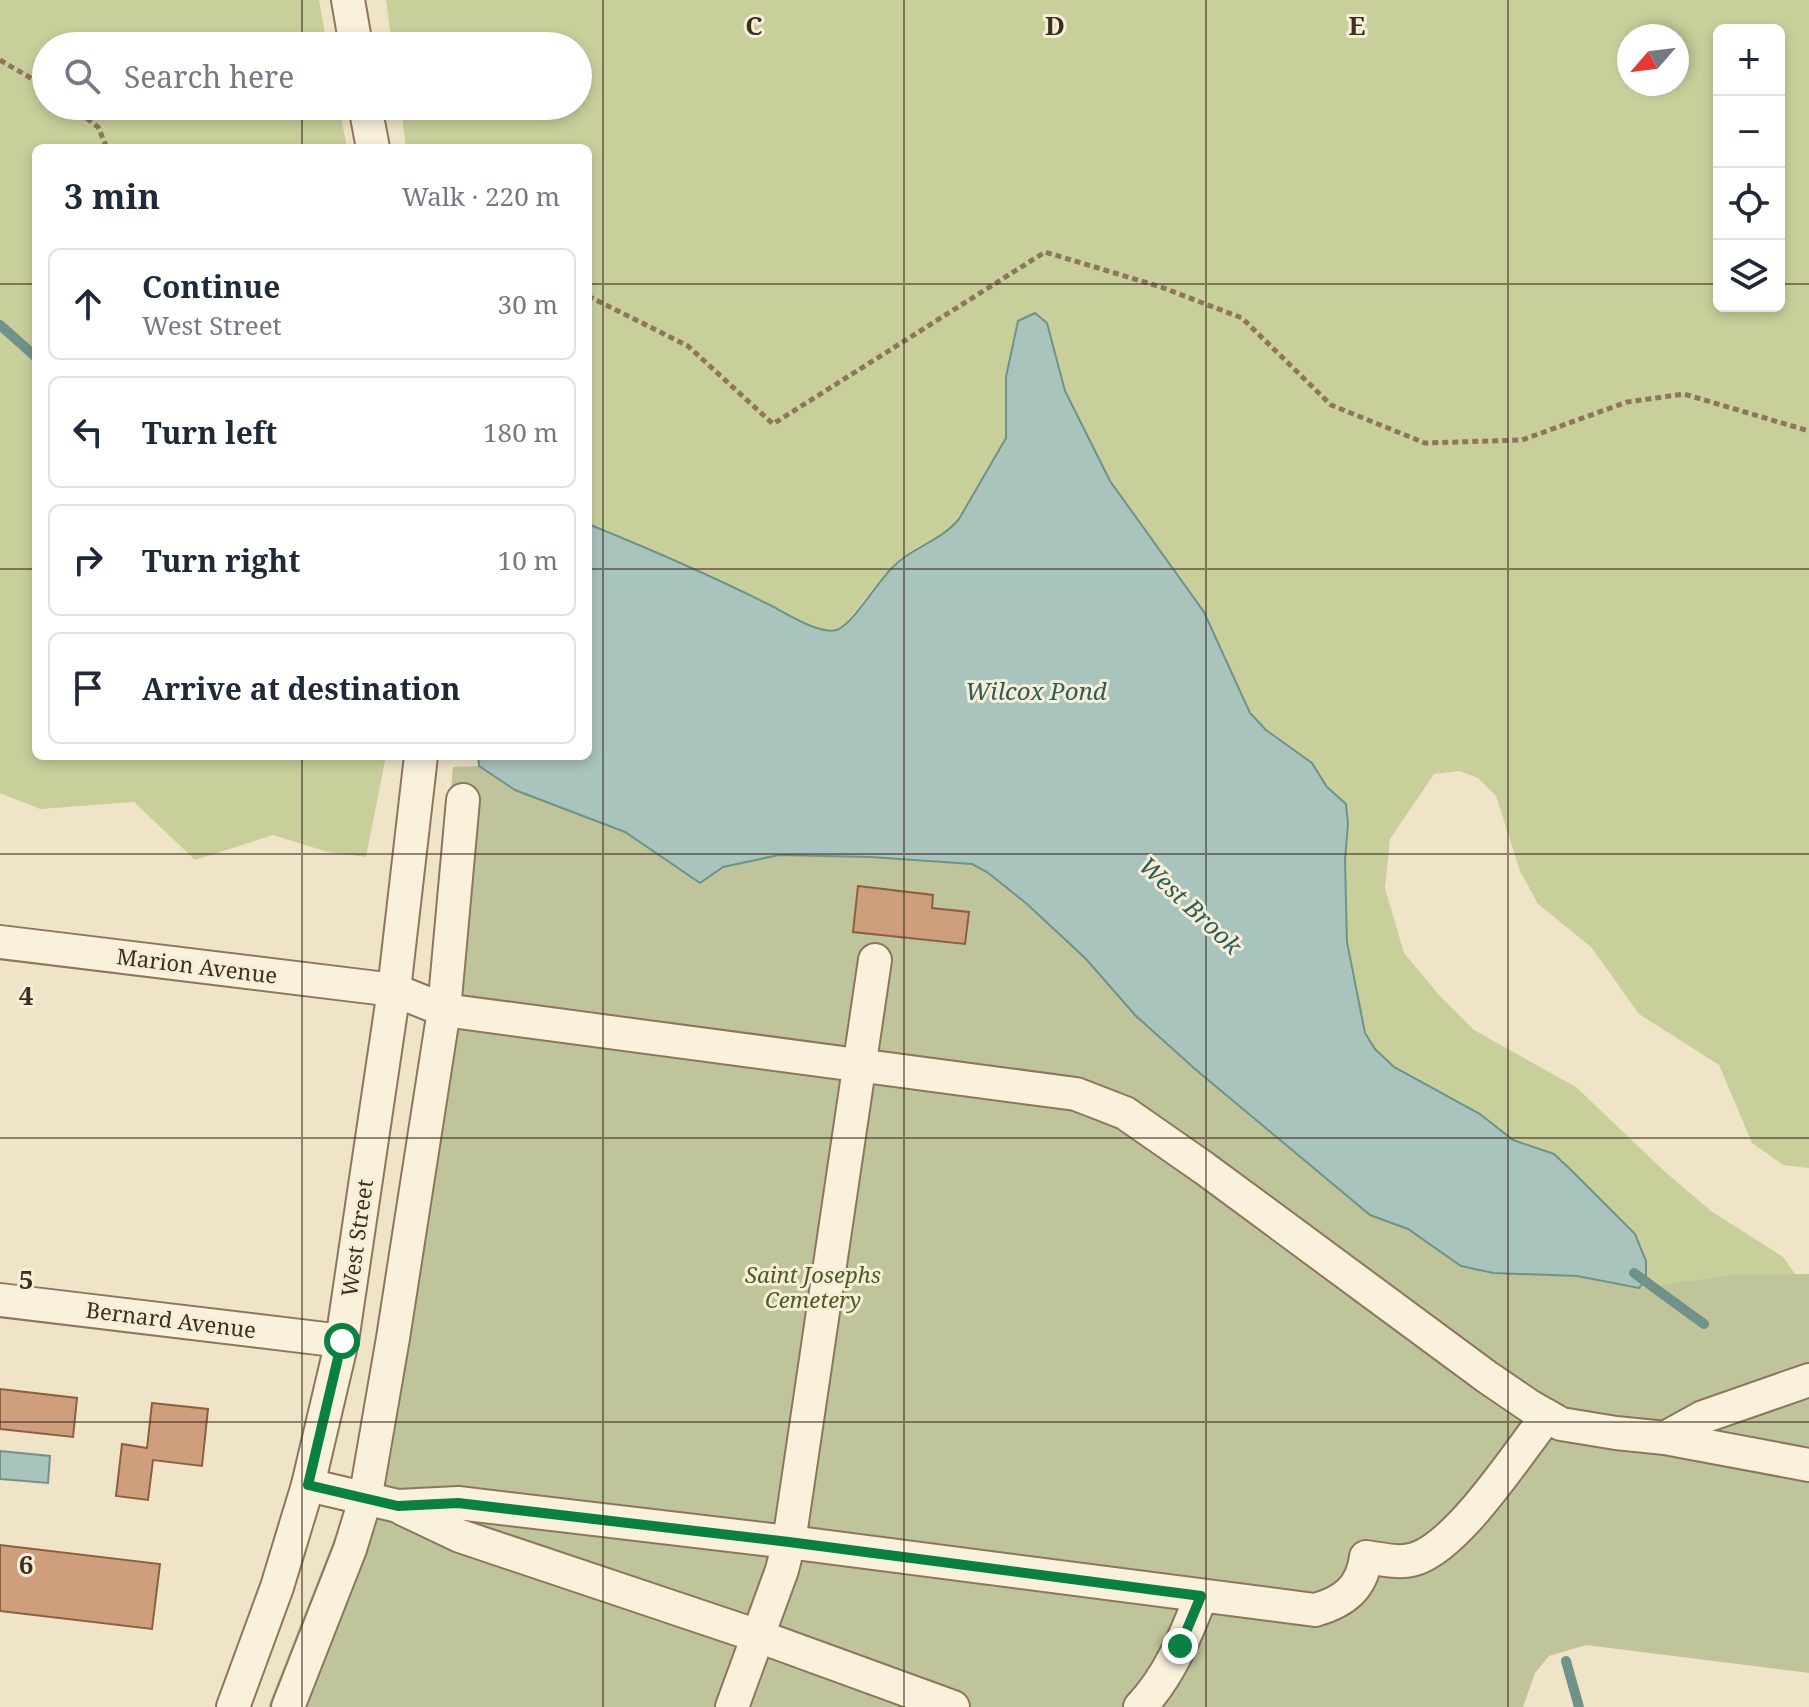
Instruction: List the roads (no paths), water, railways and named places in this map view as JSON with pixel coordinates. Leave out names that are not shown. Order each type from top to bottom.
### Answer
[{"type":"street","points":[[348,0],[354,32]]},
{"type":"street","points":[[368,120],[372,144]]},
{"type":"street","name":"West Street","points":[[233,1707],[277,1587],[308,1485],[342,1341],[394,990],[421,760]]},
{"type":"street","points":[[288,1707],[350,1549],[365,1500],[444,1010],[463,800]]},
{"type":"street","name":"Marion Avenue","points":[[0,942],[394,990],[444,1010],[1076,1094],[1125,1113],[1487,1377],[1561,1424],[1665,1438],[1809,1465]]},
{"type":"street","points":[[732,1707],[789,1542],[875,960]]},
{"type":"street","name":"Bernard Avenue","points":[[0,1300],[342,1341]]},
{"type":"street","points":[[1665,1438],[1703,1417],[1809,1380]]},
{"type":"street","points":[[308,1485],[398,1506],[458,1503],[1315,1610],[1333,1605],[1349,1594],[1364,1573],[1366,1557],[1400,1562],[1436,1549],[1481,1503],[1547,1416]]},
{"type":"street","points":[[398,1506],[460,1536],[758,1636],[953,1707]]},
{"type":"street","points":[[1140,1707],[1157,1688],[1180,1646],[1201,1596]]},
{"type":"water","name":"Wilcox Pond","points":[[1035,313],[1047,323],[1065,391],[1110,481],[1204,612],[1250,713],[1266,730],[1312,763],[1327,787],[1346,804],[1347,942],[1365,1033],[1375,1049],[1394,1067],[1480,1114],[1513,1140],[1554,1154],[1635,1234],[1646,1261],[1646,1280],[1639,1288],[1577,1276],[1493,1273],[1461,1266],[1408,1229],[1370,1215],[1135,1015],[1086,959],[1027,904],[972,864],[779,855],[723,867],[700,883],[625,832],[515,790],[479,766],[478,760],[592,760],[592,526],[704,573],[815,627],[832,631],[839,629],[859,610],[899,561],[959,519],[1006,438],[1006,377],[1018,321]]},
{"type":"water","points":[[0,1451],[50,1456],[48,1483],[0,1479]]},
{"type":"waterway","name":"West Brook","points":[[0,325],[32,353]]},
{"type":"waterway","name":"West Brook","points":[[1634,1273],[1704,1324]]},
{"type":"waterway","points":[[1566,1661],[1579,1707]]},
{"type":"park label","name":"Saint Josephs Cemetery","points":[[813,1288]]}]
